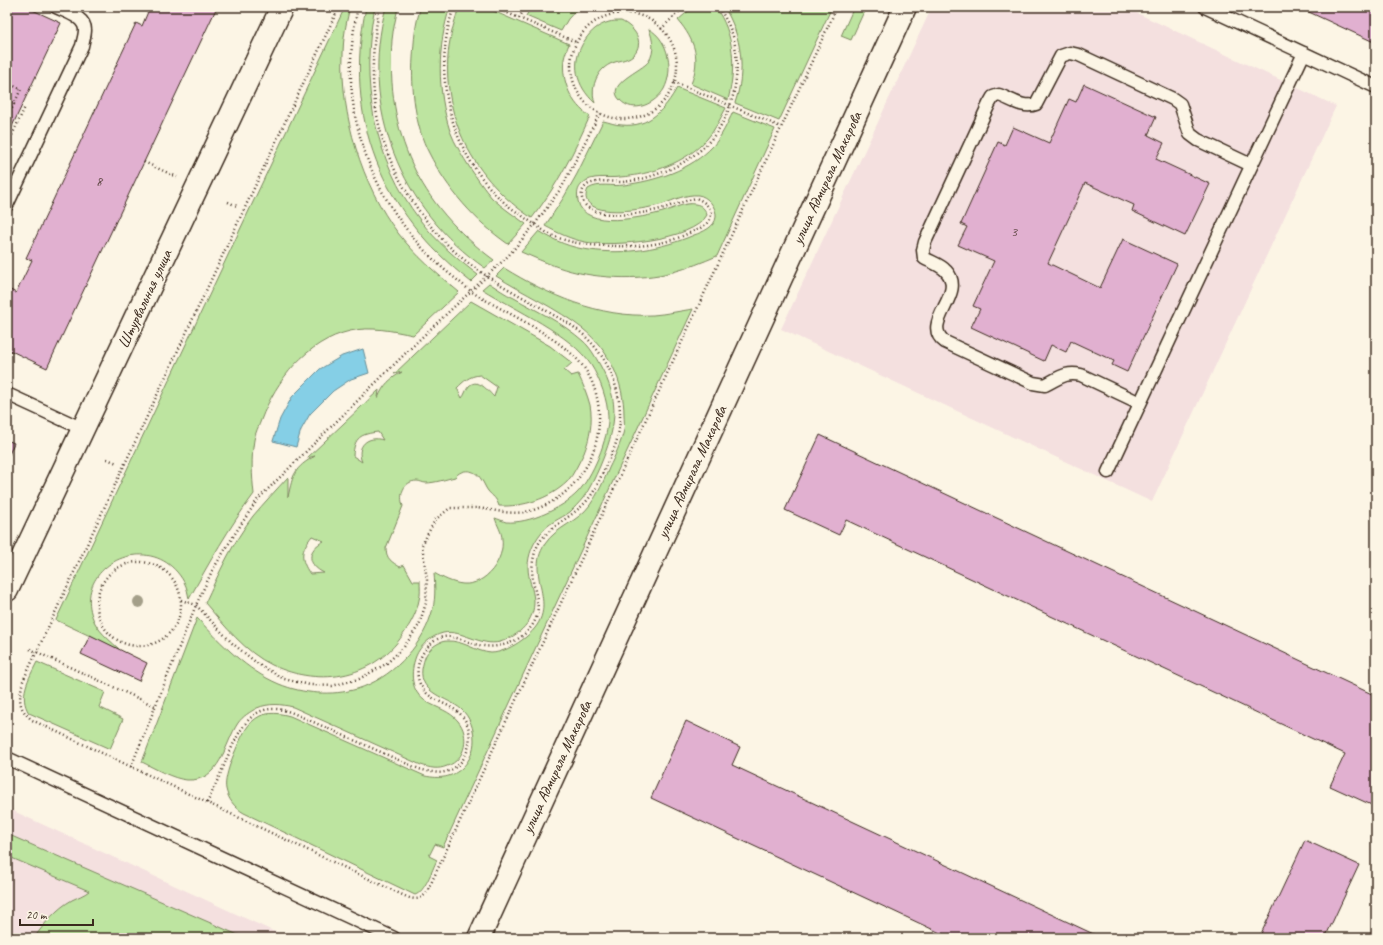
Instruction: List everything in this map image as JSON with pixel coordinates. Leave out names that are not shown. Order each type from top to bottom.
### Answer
[{"type":"street","name":"Штурвальная улица","points":[[7,590],[282,7]]},
{"type":"street","name":"улица Адмирала Макарова","points":[[478,938],[905,7]]},
{"type":"lane","points":[[7,205],[82,46],[85,30],[82,21],[56,7]]},
{"type":"lane","points":[[1205,7],[1376,87]]},
{"type":"lane","points":[[1140,403],[1081,375],[1072,373],[1061,376],[1045,385],[1033,383],[945,342],[939,337],[937,329],[939,320],[950,296],[952,281],[946,270],[924,258],[922,250],[989,104],[993,98],[999,95],[1030,107],[1036,104],[1061,56],[1070,53],[1079,55],[1180,104],[1190,134],[1198,140],[1252,165]]},
{"type":"lane","points":[[1108,472],[1304,53]]},
{"type":"lane","points":[[7,394],[83,429]]},
{"type":"lane","points":[[7,758],[394,938]]},
{"type":"path","points":[[339,7],[23,681],[20,693],[20,704],[24,713],[32,720],[416,900],[423,897],[427,892],[837,7]]},
{"type":"path","points":[[181,600],[196,605],[232,643],[258,664],[284,679],[310,685],[332,686],[359,679],[386,664],[404,647],[418,625],[426,603],[426,580],[422,545],[435,520],[450,508],[476,508],[516,514],[536,509],[559,498],[577,482],[588,463],[597,441],[600,415],[595,390],[584,369],[570,352],[547,336],[471,291],[434,261],[408,232],[385,197],[368,160],[355,118],[351,79],[352,37],[358,7]]},
{"type":"path","points":[[207,803],[238,734],[246,721],[269,709],[282,708],[293,712],[419,770],[445,772],[456,767],[464,758],[470,738],[468,726],[462,716],[454,709],[426,694],[418,678],[418,667],[421,657],[426,649],[442,637],[455,637],[481,646],[495,647],[510,643],[522,636],[533,626],[538,614],[539,605],[533,581],[535,552],[541,540],[552,529],[578,511],[593,494],[615,444],[620,421],[614,379],[601,355],[587,338],[574,327],[486,276],[462,258],[440,237],[419,210],[405,188],[390,158],[380,130],[374,95],[373,63],[375,36],[380,7]]},
{"type":"path","points":[[454,7],[450,19],[445,50],[444,78],[449,108],[457,136],[470,161],[488,186],[506,204],[556,237],[575,243],[627,247],[654,244],[682,236],[705,226],[710,221],[712,211],[704,202],[696,198],[652,211],[626,215],[597,213],[588,207],[583,201],[582,194],[584,188],[590,183],[599,181],[622,182],[668,170],[690,158],[706,146],[718,132],[731,106],[735,88],[737,62],[734,39],[728,23],[719,7]]},
{"type":"path","points":[[493,7],[576,42]]},
{"type":"path","points":[[519,18],[526,7]]},
{"type":"path","points":[[626,14],[627,7]]},
{"type":"path","points":[[661,29],[684,7]]},
{"type":"path","points":[[614,14],[626,14],[632,14],[649,20],[661,29],[673,46],[676,63],[674,82],[668,95],[656,108],[641,116],[624,119],[608,117],[592,109],[581,97],[573,82],[571,64],[576,42],[584,31],[597,20],[614,14]]},
{"type":"path","points":[[674,82],[781,127]]},
{"type":"path","points":[[7,83],[21,89],[7,119]]},
{"type":"path","points":[[7,100],[14,104]]},
{"type":"path","points":[[7,146],[25,106]]},
{"type":"path","points":[[131,767],[196,605],[216,564],[258,499],[418,341],[509,255],[535,224],[562,187],[600,113]]},
{"type":"path","points":[[144,162],[177,178]]},
{"type":"path","points":[[228,202],[237,206]]},
{"type":"path","points":[[107,459],[117,463]]},
{"type":"path","points":[[132,562],[146,562],[159,567],[170,575],[178,587],[181,600],[180,614],[175,627],[165,638],[153,644],[139,647],[126,644],[113,638],[104,628],[98,615],[97,601],[100,587],[108,576],[119,567],[132,562]]},
{"type":"path","points":[[30,649],[156,706]]},
{"type":"shaded area","points":[[932,7],[1124,7],[1336,106],[1152,502],[781,329]]},
{"type":"shaded area","points":[[7,808],[288,938],[7,938]]},
{"type":"green space","points":[[345,7],[350,7],[343,49],[345,101],[356,148],[364,171],[374,194],[398,233],[427,264],[459,292],[413,335],[374,329],[350,331],[334,336],[320,344],[295,364],[284,377],[267,405],[255,435],[252,460],[254,494],[228,532],[189,599],[184,582],[170,565],[153,556],[134,555],[117,560],[102,570],[93,585],[89,603],[97,627],[120,650],[56,620]]},
{"type":"green space","points":[[366,7],[375,7],[370,35],[370,91],[374,119],[381,146],[391,172],[404,197],[420,220],[447,249],[478,275],[471,282],[440,255],[413,225],[392,194],[376,160],[365,125],[360,87],[360,48]]},
{"type":"green space","points":[[386,7],[398,7],[392,40],[392,74],[395,106],[402,136],[412,164],[427,191],[445,215],[468,238],[494,260],[485,268],[456,244],[430,217],[410,186],[394,153],[383,118],[378,82],[379,45]]},
{"type":"green space","points":[[421,7],[450,7],[443,37],[440,69],[446,116],[450,131],[457,146],[483,187],[496,202],[526,224],[508,244],[473,215],[453,192],[436,166],[424,143],[417,119],[413,94],[414,39],[417,19]]},
{"type":"green space","points":[[459,7],[484,7],[569,44],[565,53],[563,67],[566,83],[573,99],[583,111],[590,116],[578,143],[564,168],[549,194],[532,218],[511,203],[493,185],[465,144],[456,121],[450,97],[448,72],[449,46]]},
{"type":"green space","points":[[531,7],[579,7],[568,19],[561,31],[526,16]]},
{"type":"green space","points":[[693,7],[715,7],[727,28],[733,64],[731,88],[728,100],[691,84],[696,66],[695,50],[689,35],[678,20]]},
{"type":"green space","points":[[724,7],[832,7],[779,121],[735,103],[740,79],[740,54],[735,30]]},
{"type":"green space","points":[[854,7],[866,7],[851,40],[841,36]]},
{"type":"green space","points":[[613,21],[621,21],[630,27],[637,35],[637,50],[630,57],[610,64],[601,71],[595,81],[594,86],[593,92],[595,103],[583,89],[577,73],[580,48],[590,34],[601,25]]},
{"type":"green space","points":[[649,29],[656,34],[665,48],[668,56],[669,73],[664,89],[656,99],[650,103],[638,107],[632,107],[620,100],[616,94],[617,89],[620,83],[649,61],[653,45]]},
{"type":"green space","points":[[677,88],[726,108],[707,139],[689,155],[667,166],[643,174],[590,179],[580,186],[578,190],[578,201],[583,210],[591,216],[616,220],[643,217],[683,205],[695,204],[700,205],[707,215],[699,224],[686,231],[669,236],[631,243],[613,244],[580,241],[564,236],[545,226],[577,174],[603,121],[617,125],[632,125],[648,120],[661,110]]},
{"type":"green space","points":[[733,112],[775,129],[717,256],[673,272],[631,278],[600,276],[571,271],[549,264],[521,252],[539,231],[557,241],[576,248],[616,252],[643,250],[669,244],[705,231],[715,221],[716,213],[711,203],[705,197],[689,195],[656,206],[616,211],[606,210],[591,205],[586,198],[586,193],[588,189],[597,186],[648,181],[672,173],[694,162],[713,146],[722,134]]},
{"type":"green space","points":[[504,268],[556,296],[594,309],[633,315],[658,315],[693,309],[443,847],[435,844],[429,856],[437,860],[430,875],[422,890],[415,895],[244,813],[230,800],[226,789],[227,775],[232,758],[247,727],[258,717],[271,713],[290,716],[425,776],[446,777],[459,771],[470,758],[474,740],[471,723],[461,709],[435,694],[425,684],[422,677],[422,669],[426,655],[435,645],[447,641],[459,642],[480,651],[491,653],[499,652],[522,640],[535,628],[541,616],[543,605],[538,569],[539,557],[545,544],[550,538],[585,511],[593,501],[616,454],[624,428],[623,403],[618,379],[600,347],[592,337],[573,322],[552,308],[496,276]]},
{"type":"green space","points":[[489,283],[507,295],[558,323],[586,343],[607,378],[611,391],[614,415],[610,439],[588,491],[570,512],[544,530],[532,549],[528,567],[534,608],[529,621],[513,636],[500,642],[493,643],[457,633],[443,633],[434,636],[426,642],[416,656],[412,675],[414,687],[421,698],[443,710],[458,721],[462,727],[465,740],[462,753],[453,763],[444,767],[434,768],[424,766],[293,707],[275,704],[257,708],[242,718],[233,732],[220,760],[207,775],[198,779],[187,780],[176,778],[142,762],[197,618],[235,656],[267,678],[279,684],[298,690],[318,693],[338,693],[357,689],[381,678],[392,670],[403,661],[420,639],[433,610],[435,594],[434,573],[451,581],[463,584],[479,581],[492,570],[500,555],[502,539],[495,518],[506,522],[515,522],[535,518],[545,514],[572,498],[589,477],[599,457],[608,426],[607,404],[603,390],[591,365],[582,354],[557,333],[482,289]]},
{"type":"green space","points":[[471,301],[550,346],[572,363],[564,370],[571,376],[578,374],[586,393],[591,411],[588,441],[584,453],[570,479],[560,488],[535,501],[517,505],[499,506],[496,499],[488,491],[482,480],[475,473],[468,471],[461,472],[455,477],[437,482],[426,483],[417,481],[408,483],[403,489],[403,506],[386,548],[388,558],[392,562],[400,567],[404,565],[413,581],[420,581],[420,595],[417,608],[406,630],[394,646],[380,659],[364,668],[346,674],[328,677],[310,676],[291,672],[272,665],[262,660],[244,646],[205,603],[233,547],[253,516],[288,477],[288,497],[291,483],[296,472],[303,464],[315,456],[307,458],[379,390],[378,398],[388,382],[402,372],[394,374]],"holes":[[[480,375],[497,387],[494,397],[483,386],[476,383],[469,386],[462,398],[457,388],[467,379]],[[378,432],[383,440],[372,439],[364,443],[360,451],[362,462],[353,456],[354,450],[357,441],[363,435]],[[312,536],[324,541],[314,549],[311,557],[314,566],[324,573],[310,574],[304,564],[303,551]]]},
{"type":"green space","points":[[37,662],[105,692],[99,707],[123,719],[110,749],[29,713],[24,700],[26,687]]},
{"type":"green space","points":[[7,834],[245,938],[34,938],[56,912],[72,900],[89,891],[7,856]]},
{"type":"water","points":[[363,349],[369,373],[351,379],[333,391],[310,414],[301,430],[296,447],[273,441],[280,419],[292,397],[320,369],[342,356]]},
{"type":"building","points":[[7,7],[26,7],[61,23],[7,137]]},
{"type":"building","points":[[150,7],[217,7],[47,368],[7,349],[7,288],[16,293],[32,260],[26,258],[136,23],[142,26]]},
{"type":"building","points":[[1298,7],[1376,7],[1376,43]]},
{"type":"building","points":[[1084,84],[1156,117],[1148,135],[1164,143],[1156,159],[1210,184],[1185,236],[1132,211],[1134,205],[1085,183],[1048,263],[1100,288],[1123,239],[1177,264],[1127,372],[1112,365],[1114,361],[1071,341],[1066,352],[1051,345],[1044,361],[971,327],[980,309],[973,306],[994,261],[958,245],[967,227],[961,224],[998,142],[1005,145],[1013,127],[1049,143],[1069,99],[1076,102]]},
{"type":"building","points":[[820,435],[1376,696],[1376,807],[1330,786],[1345,754],[846,520],[839,535],[785,510]]},
{"type":"building","points":[[7,440],[14,443],[7,459]]},
{"type":"building","points":[[90,635],[147,663],[139,681],[81,654]]},
{"type":"building","points":[[686,721],[740,747],[732,765],[1102,938],[951,938],[651,798]]},
{"type":"building","points":[[1305,840],[1359,865],[1325,938],[1259,938]]}]
